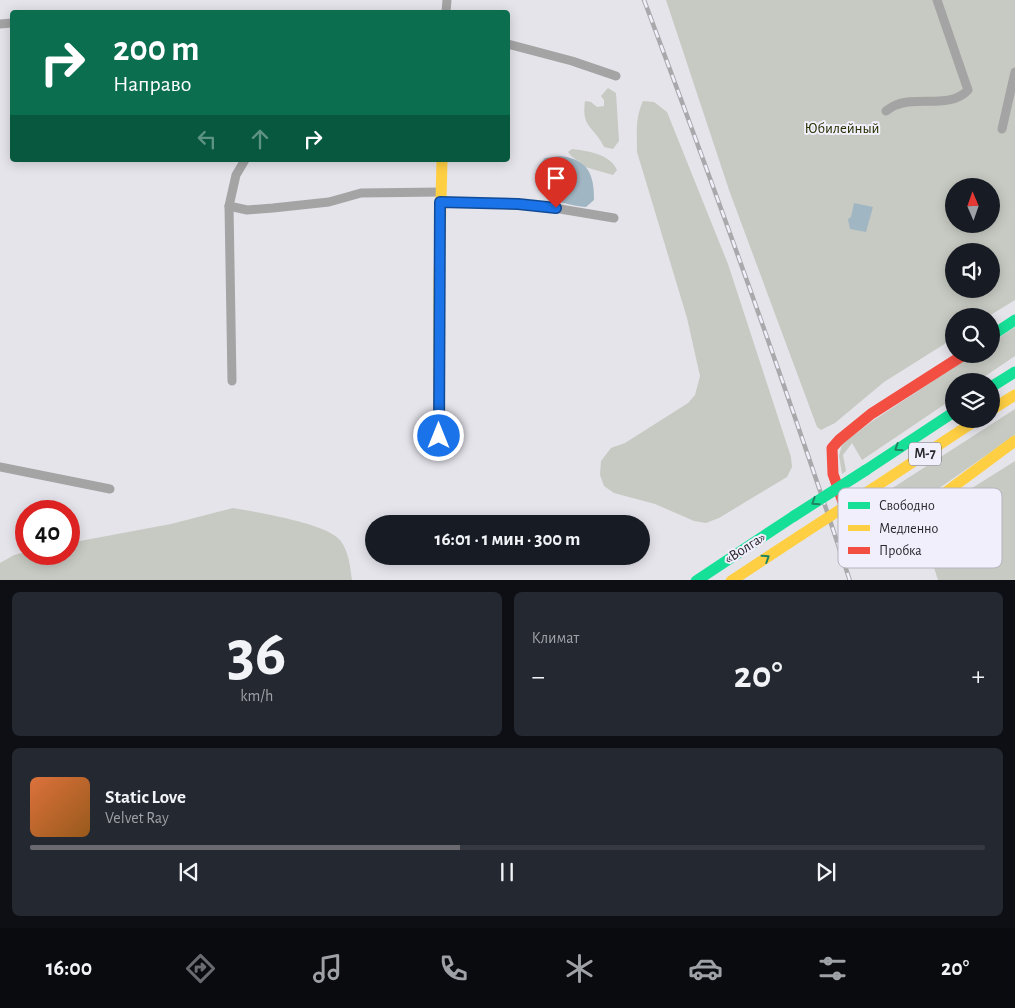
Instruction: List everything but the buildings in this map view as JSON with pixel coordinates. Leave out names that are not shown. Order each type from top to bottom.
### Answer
[{"type":"main road","points":[[439,455],[442,162]]},
{"type":"main road","points":[[1000,330],[1015,320]]},
{"type":"main road","points":[[838,488],[832,467],[831,453],[835,443],[850,429],[951,363]]},
{"type":"main road","points":[[1000,381],[1015,372]]},
{"type":"main road","points":[[1000,404],[1015,395]]},
{"type":"main road","name":"«Волга»","points":[[696,580],[945,418]]},
{"type":"main road","name":"«Волга»","points":[[874,488],[964,428]]},
{"type":"main road","points":[[952,488],[1015,441]]},
{"type":"main road","name":"«Волга»","points":[[731,580],[838,511]]},
{"type":"street","points":[[886,111],[896,104],[963,96],[968,90],[937,0]]},
{"type":"street","points":[[510,45],[572,61],[616,76]]},
{"type":"street","points":[[1002,129],[1015,72]]},
{"type":"street","points":[[232,381],[229,206],[236,175],[244,162]]},
{"type":"street","points":[[229,206],[248,210],[273,208],[329,202],[361,194],[441,197],[536,205],[614,218]]},
{"type":"street","points":[[0,467],[110,489]]},
{"type":"green space","name":"Юбилейный","points":[[666,0],[1015,0],[1015,300],[1000,309],[945,308],[945,344],[884,382],[835,423],[821,430],[817,427],[729,190]]},
{"type":"green space","points":[[608,88],[616,93],[619,141],[613,149],[604,147],[589,126],[584,110],[585,101],[591,102],[597,107],[604,106],[604,100],[601,96]]},
{"type":"green space","points":[[643,101],[654,102],[667,112],[728,264],[791,457],[792,467],[787,477],[719,518],[706,523],[694,521],[655,504],[614,493],[604,486],[600,475],[601,461],[611,448],[625,443],[688,403],[695,395],[700,376],[687,318],[637,152],[638,120]]},
{"type":"green space","points":[[572,149],[598,154],[609,160],[617,170],[613,175],[585,167],[568,152]]},
{"type":"green space","points":[[1015,327],[1015,356],[990,373],[945,373],[960,363],[1000,363],[1000,337]]},
{"type":"green space","points":[[945,373],[945,404],[862,460],[852,443],[843,455],[846,471],[842,474],[839,456],[842,444],[871,422]]},
{"type":"green space","points":[[1015,409],[1015,435],[940,488],[893,488],[986,428],[1000,428],[1000,419]]},
{"type":"green space","points":[[1015,461],[1015,580],[938,580],[934,568],[1002,568],[1002,488],[972,488]]},
{"type":"green space","points":[[233,508],[306,523],[321,528],[340,540],[349,559],[352,580],[0,580],[0,563],[14,555],[15,565],[80,565],[80,541],[171,524]]},
{"type":"water","points":[[560,156],[577,160],[583,164],[591,175],[594,200],[586,207],[575,206],[553,199],[544,194],[538,187],[535,179],[537,169],[545,158]]},
{"type":"water","points":[[854,203],[873,207],[866,232],[850,229],[848,219],[851,217]]},
{"type":"railway","points":[[644,0],[750,289],[838,545]]},
{"type":"railway","points":[[846,568],[850,580]]},
{"type":"traffic: fast","points":[[1000,330],[1015,320]]},
{"type":"traffic: fast","points":[[1000,381],[1015,372]]},
{"type":"traffic: fast","points":[[866,470],[945,418]]},
{"type":"traffic: fast","points":[[794,516],[866,470]]},
{"type":"traffic: fast","points":[[698,580],[794,516]]},
{"type":"traffic: slow","points":[[439,455],[439,282],[442,162]]},
{"type":"traffic: slow","points":[[1000,404],[1015,395]]},
{"type":"traffic: slow","points":[[874,488],[964,428]]},
{"type":"traffic: slow","points":[[952,488],[1015,441]]},
{"type":"traffic: slow","points":[[801,535],[838,511]]},
{"type":"traffic: slow","points":[[733,580],[801,535]]},
{"type":"traffic: jam","points":[[838,488],[833,474],[832,448],[839,440],[871,414],[951,363]]},
{"type":"route","points":[[439,436],[440,202],[485,202],[556,208]]}]
